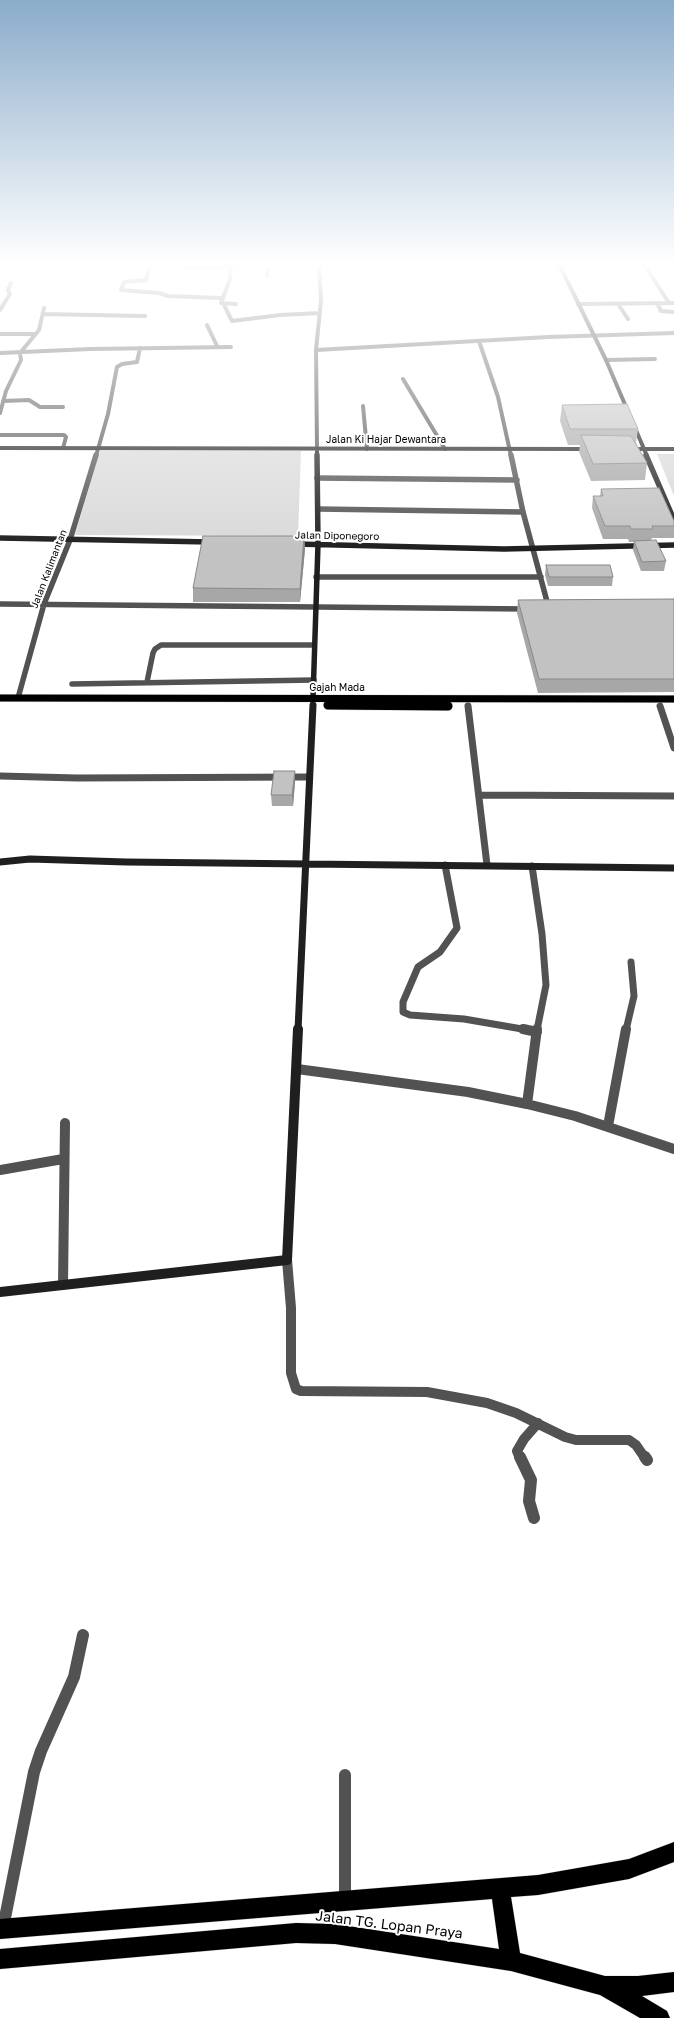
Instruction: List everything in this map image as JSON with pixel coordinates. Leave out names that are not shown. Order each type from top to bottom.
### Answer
[{"type":"highway","name":"Jalan TG. Lopan Praya","points":[[1,1929],[538,1885],[628,1869],[674,1852]]},
{"type":"highway","points":[[500,1887],[511,1961]]},
{"type":"highway","name":"Jalan TG. Lopan Praya","points":[[0,1959],[296,1933],[335,1934],[422,1946],[511,1961],[605,1986],[638,1986],[674,1982]]},
{"type":"highway","points":[[605,1986],[660,2018]]},
{"type":"main road","name":"Gajah Mada","points":[[0,698],[130,701],[566,702],[674,706]]},
{"type":"main road","name":"Gajah Mada","points":[[313,702],[468,706],[674,699]]},
{"type":"main road","name":"Gajah Mada","points":[[0,704],[130,701]]},
{"type":"street","points":[[0,414],[3,400],[21,360]]},
{"type":"street","name":"Jalan Kalimantan","points":[[18,698],[44,604],[70,540],[98,448],[108,414],[117,367],[122,364],[138,362],[138,360]]},
{"type":"street","points":[[316,360],[318,544],[314,680],[287,1260],[291,1308],[291,1368],[296,1389],[307,1393],[367,1391],[427,1392],[486,1403],[516,1413],[565,1437],[584,1440],[629,1440],[636,1445],[647,1460]]},
{"type":"street","points":[[486,360],[498,397],[523,512],[534,549],[548,609]]},
{"type":"street","points":[[606,360],[674,520]]},
{"type":"street","points":[[403,379],[445,449]]},
{"type":"street","points":[[3,400],[29,400],[40,407],[63,406]]},
{"type":"street","points":[[363,406],[367,449]]},
{"type":"street","points":[[0,435],[64,435],[66,437],[63,448]]},
{"type":"street","name":"Jalan Ki Hajar Dewantara","points":[[0,448],[592,449]]},
{"type":"street","points":[[622,449],[674,449]]},
{"type":"street","points":[[317,478],[517,480]]},
{"type":"street","points":[[318,509],[523,512]]},
{"type":"street","points":[[0,538],[220,542]]},
{"type":"street","name":"Jalan Diponegoro","points":[[288,543],[534,549],[674,545]]},
{"type":"street","points":[[316,577],[541,577]]},
{"type":"street","points":[[0,604],[533,609]]},
{"type":"street","points":[[541,609],[556,609]]},
{"type":"street","points":[[147,682],[153,653],[155,649],[161,645],[314,645]]},
{"type":"street","points":[[72,684],[314,680]]},
{"type":"street","points":[[468,706],[487,865]]},
{"type":"street","points":[[660,706],[674,748]]},
{"type":"street","points":[[0,776],[77,778],[309,777]]},
{"type":"street","points":[[479,795],[674,796]]},
{"type":"street","points":[[0,862],[30,859],[126,862],[674,868]]},
{"type":"street","points":[[445,865],[458,928],[440,952],[423,962],[418,967],[403,1002],[403,1012],[410,1015],[464,1018],[537,1032]]},
{"type":"street","points":[[526,1104],[546,985],[542,934],[532,866]]},
{"type":"street","points":[[608,1126],[634,996],[631,962]]},
{"type":"street","points":[[297,1069],[448,1089],[526,1104],[608,1126],[674,1149]]},
{"type":"street","points":[[63,1285],[63,1160],[65,1123]]},
{"type":"street","points":[[0,1170],[63,1160]]},
{"type":"street","points":[[0,1292],[287,1260]]},
{"type":"street","points":[[534,1518],[529,1501],[531,1480],[517,1451],[519,1445],[538,1423]]},
{"type":"street","points":[[1,1929],[34,1772],[41,1751],[74,1677],[84,1635]]},
{"type":"street","points":[[345,1900],[346,1775]]},
{"type":"shaded area","points":[[100,451],[301,451],[298,536],[75,535]]},
{"type":"shaded area","points":[[657,454],[674,454],[674,496]]},
{"type":"building","points":[[627,404],[638,429],[570,429],[562,405]]},
{"type":"building","points":[[581,435],[631,436],[647,463],[593,464]]},
{"type":"building","points":[[659,488],[674,521],[674,526],[652,526],[653,529],[631,529],[630,526],[605,526],[593,496],[603,496],[601,489]]},
{"type":"building","points":[[203,536],[304,536],[300,589],[193,588]]},
{"type":"building","points":[[656,540],[666,561],[642,562],[634,541]]},
{"type":"building","points":[[546,565],[610,565],[613,577],[549,577]]},
{"type":"building","points":[[674,599],[674,679],[539,679],[518,600]]},
{"type":"building","points":[[274,771],[295,771],[292,795],[271,795]]}]
